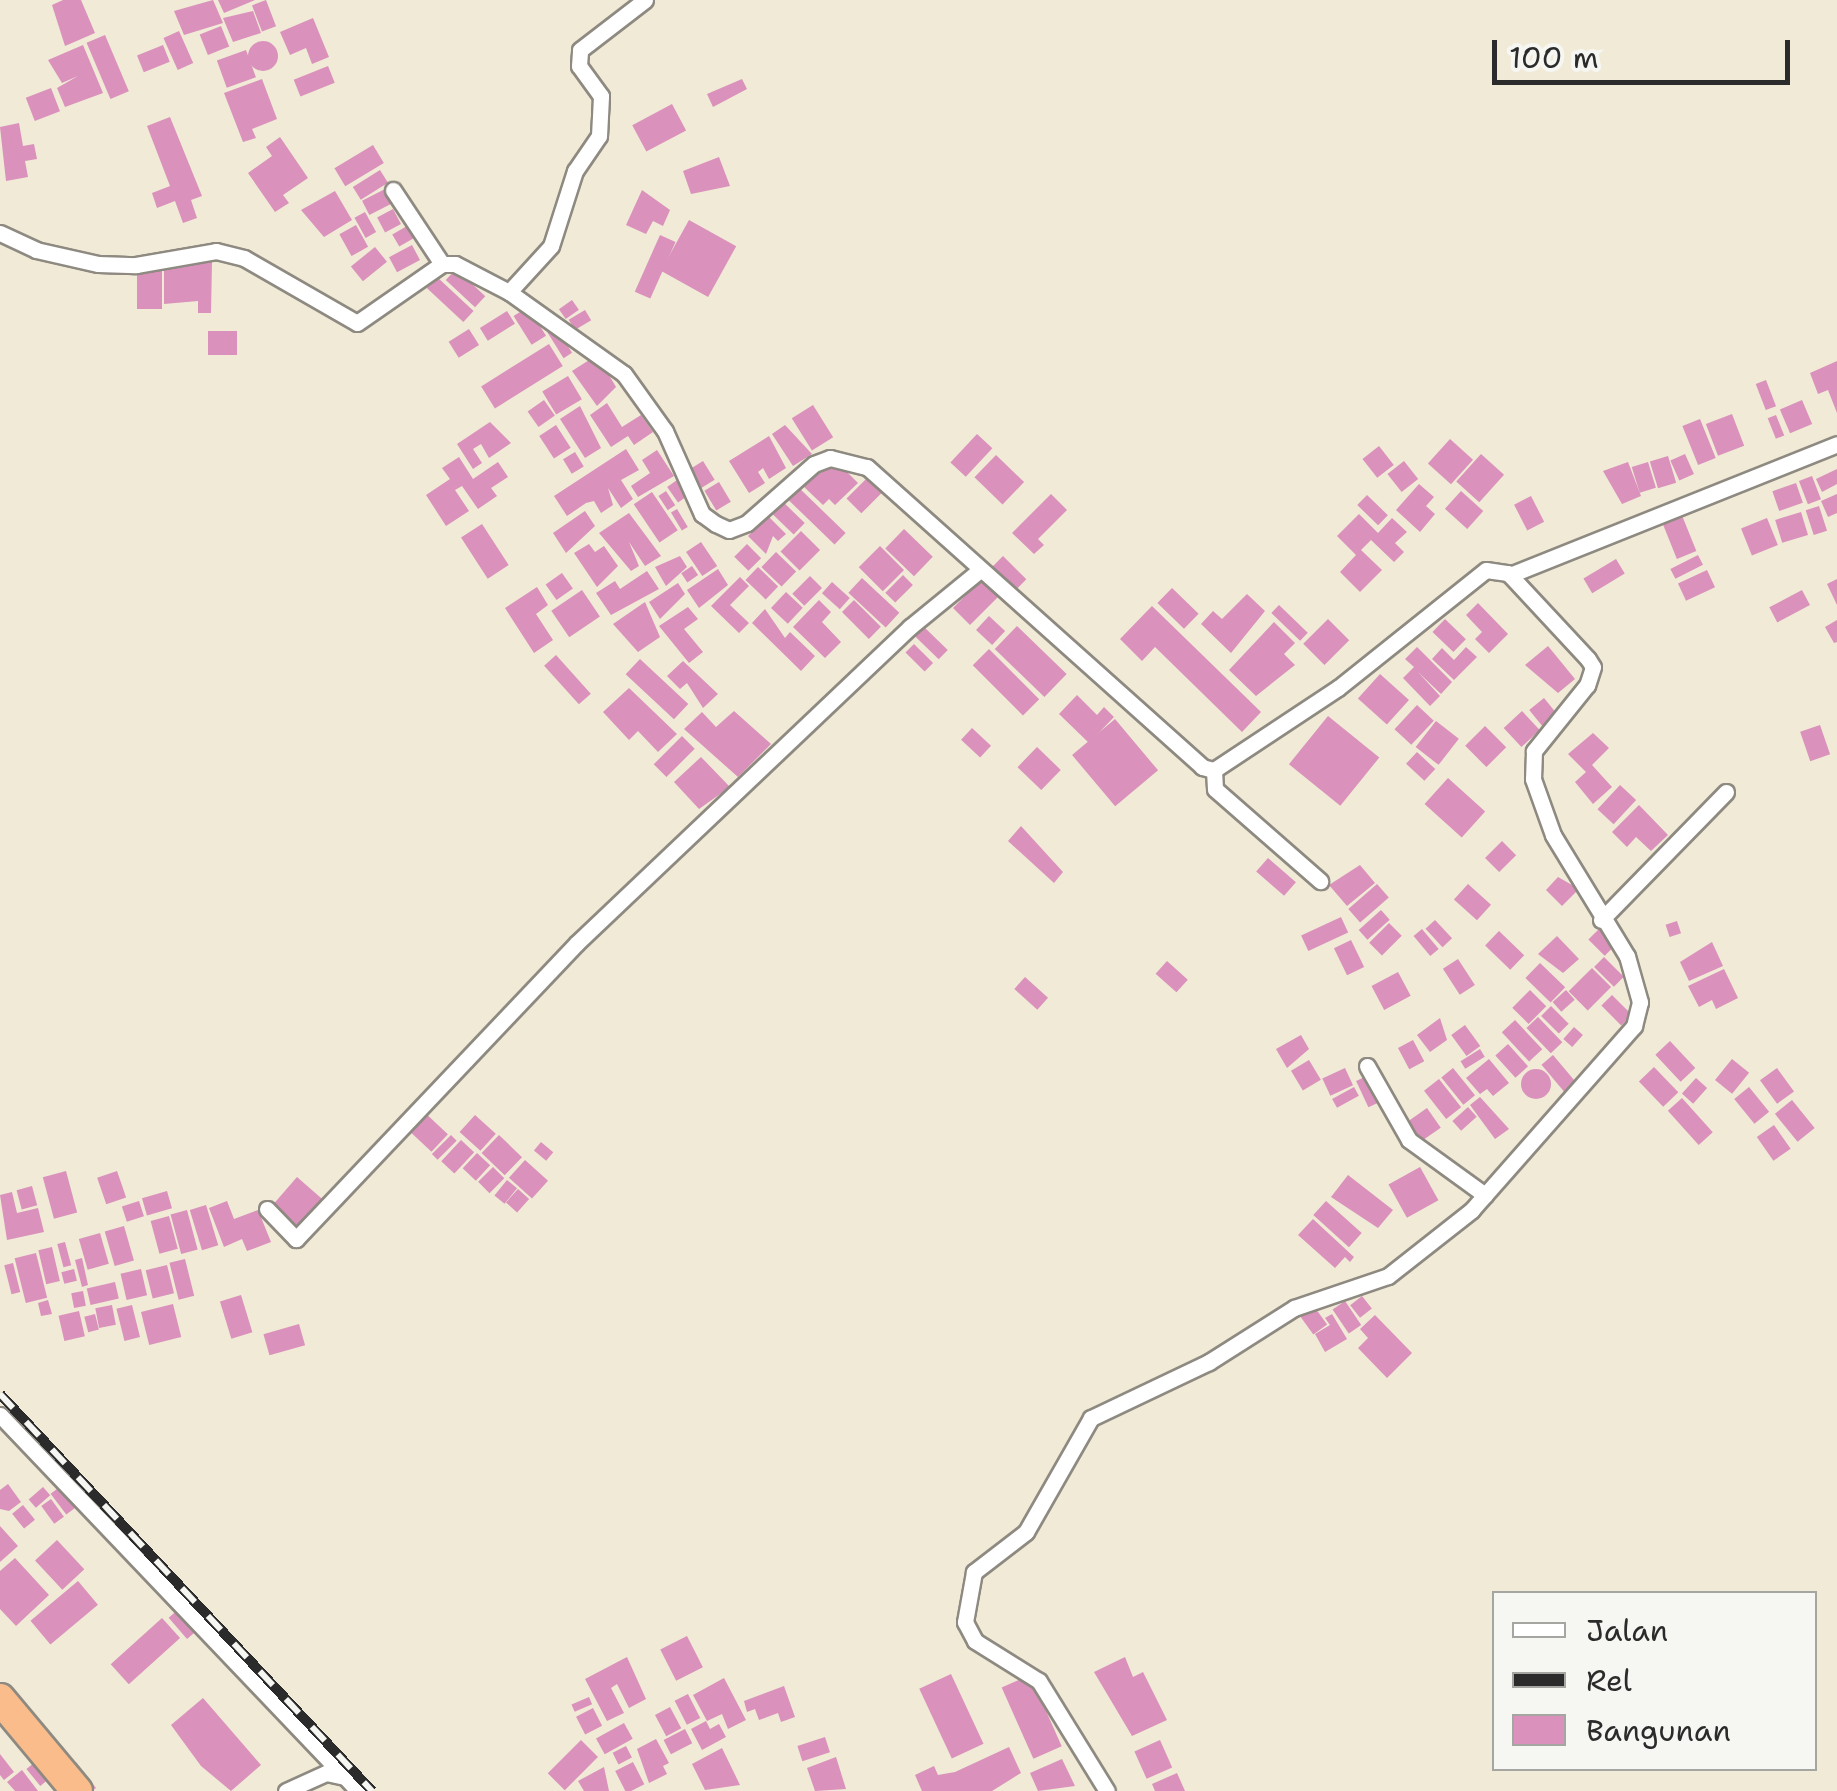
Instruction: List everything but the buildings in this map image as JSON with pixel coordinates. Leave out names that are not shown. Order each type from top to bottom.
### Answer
[{"type":"highway","points":[[0,1699],[78,1791]]},
{"type":"street","points":[[509,292],[551,246],[575,171],[599,136],[601,96],[576,58],[596,34],[645,0]]},
{"type":"street","points":[[393,190],[442,264]]},
{"type":"street","points":[[0,233],[36,250],[98,264],[136,265],[216,250],[256,265],[357,323],[442,264],[455,264],[509,292],[624,374],[665,431],[702,514],[723,529],[747,523],[814,464],[852,460],[900,494],[1182,754],[1214,770]]},
{"type":"street","points":[[1510,575],[1837,444]]},
{"type":"street","points":[[267,1210],[296,1239],[577,943],[910,627],[980,570]]},
{"type":"street","points":[[1106,1791],[1040,1681],[975,1641],[965,1622],[974,1572],[1026,1532],[1091,1418],[1210,1362],[1294,1308],[1374,1285],[1485,1195],[1634,1026],[1640,1002],[1634,976],[1554,836],[1532,761],[1593,667],[1510,575],[1494,570],[1477,575],[1338,688],[1248,741],[1214,770]]},
{"type":"street","points":[[1214,770],[1215,789],[1320,881]]},
{"type":"street","points":[[1601,920],[1726,792]]},
{"type":"street","points":[[1366,1066],[1409,1140],[1485,1195]]},
{"type":"street","points":[[0,1415],[358,1791]]},
{"type":"street","points":[[286,1791],[326,1772],[345,1777]]},
{"type":"railway","points":[[0,1394],[372,1791]]}]
